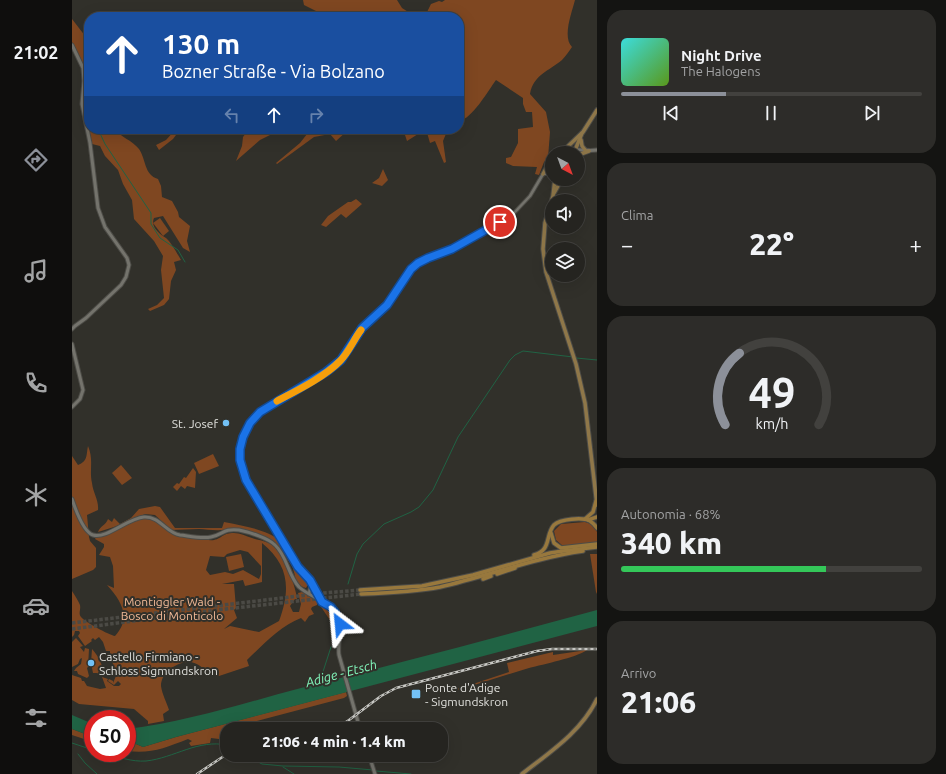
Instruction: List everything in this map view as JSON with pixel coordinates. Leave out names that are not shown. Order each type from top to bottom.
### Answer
[{"type":"highway","points":[[587,518],[594,509],[596,501]]},
{"type":"highway","points":[[478,573],[483,570],[538,554],[547,545],[553,526],[561,521],[587,518],[594,514],[597,516]]},
{"type":"highway","points":[[587,518],[594,523],[597,528]]},
{"type":"highway","points":[[551,531],[554,543],[561,548],[597,547]]},
{"type":"highway","points":[[597,547],[558,555],[468,580],[422,590],[360,592],[422,586],[478,573],[563,550],[597,547]]},
{"type":"highway","points":[[483,579],[512,570],[519,565]]},
{"type":"highway","points":[[422,590],[428,591],[456,586]]},
{"type":"main road","points":[[72,45],[83,68],[84,81],[82,104],[84,114]]},
{"type":"main road","points":[[568,146],[583,132],[597,110]]},
{"type":"main road","points":[[577,146],[583,132]]},
{"type":"main road","points":[[72,329],[86,318],[122,282],[128,272],[129,265],[127,258],[105,227],[98,208],[88,134]]},
{"type":"main road","points":[[581,138],[582,146],[588,151]]},
{"type":"main road","points":[[585,152],[597,150]]},
{"type":"main road","points":[[545,221],[543,249],[546,272],[576,364],[585,403],[597,505]]},
{"type":"main road","points":[[72,344],[83,390],[80,399],[72,407]]},
{"type":"main road","points":[[72,499],[84,527],[92,534],[102,534],[142,517],[156,519],[172,533],[180,535],[207,538],[213,537],[228,530],[245,531],[276,545],[283,555],[296,583],[305,591],[331,607],[338,618],[340,628],[338,650],[358,722]]},
{"type":"main road","points":[[522,774],[558,746],[576,729],[588,714],[597,699]]},
{"type":"main road","points":[[372,762],[375,774]]},
{"type":"street","points":[[322,602],[312,583],[294,560],[243,476],[240,460],[240,449],[243,437],[250,423],[268,406],[337,364],[362,328],[387,305],[411,269],[418,263],[452,249],[514,213],[530,196],[543,174]]},
{"type":"street","points":[[311,594],[312,583]]},
{"type":"street","points":[[305,591],[311,588]]},
{"type":"street","points":[[311,594],[315,590]]},
{"type":"green space","points":[[303,0],[397,0],[402,8],[408,12],[318,12],[304,5]]},
{"type":"green space","points":[[575,0],[568,31],[569,43],[572,47],[562,60],[542,74],[534,82],[530,94],[546,112],[550,132],[549,146],[545,146],[545,161],[539,175],[535,174],[537,167],[513,166],[506,163],[506,158],[511,157],[518,143],[518,129],[533,127],[532,112],[526,112],[523,104],[523,98],[496,80],[474,110],[464,119],[464,12],[427,12],[431,4],[439,1]]},
{"type":"green space","points":[[72,19],[84,35],[84,69],[81,59],[72,42]]},
{"type":"green space","points":[[90,134],[120,134],[133,143],[139,149],[150,174],[158,179],[161,186],[162,197],[172,201],[179,217],[190,226],[187,241],[190,252],[183,248],[163,216],[154,218],[154,227],[170,242],[181,260],[174,262],[176,270],[171,281],[169,299],[164,305],[150,311],[148,309],[157,305],[164,298],[161,270],[163,256],[154,241],[134,219],[132,200],[123,184],[118,170],[105,156],[100,146],[92,144]]},
{"type":"green space","points":[[171,134],[177,134],[159,150],[156,145],[166,140]]},
{"type":"green space","points":[[245,134],[272,134],[260,140],[236,161],[242,146],[243,137]]},
{"type":"green space","points":[[307,134],[330,134],[314,137],[277,164],[276,163],[300,143]]},
{"type":"green space","points":[[330,134],[344,134],[336,141]]},
{"type":"green space","points":[[405,134],[418,134],[407,141]]},
{"type":"green space","points":[[427,134],[446,134],[443,141],[446,162],[444,163],[435,141],[430,143]]},
{"type":"green space","points":[[383,169],[388,180],[382,186],[372,183],[379,178]]},
{"type":"green space","points":[[356,199],[362,204],[346,218],[341,214],[326,227],[321,225],[328,216],[348,202]]},
{"type":"green space","points":[[160,218],[169,231],[163,236],[153,223]]},
{"type":"green space","points":[[88,446],[91,456],[91,478],[98,506],[98,510],[87,515],[90,541],[96,548],[96,567],[93,570],[72,579],[72,456],[78,465],[84,462]]},
{"type":"green space","points":[[213,454],[219,466],[199,474],[194,463]]},
{"type":"green space","points":[[121,465],[132,478],[122,485],[112,473]]},
{"type":"green space","points":[[193,468],[196,472],[195,488],[187,486],[185,489],[181,486],[177,491],[173,487],[177,483],[179,484],[184,477],[186,478]]},
{"type":"green space","points":[[155,506],[160,507],[175,528],[222,528],[224,522],[269,534],[282,542],[299,571],[309,583],[306,588],[299,584],[292,566],[278,546],[264,536],[250,531],[199,529],[171,530],[155,515],[145,514],[114,527],[98,532],[108,519],[112,522],[114,518],[120,524],[131,518],[139,509]]},
{"type":"green space","name":"Montiggler Wald - Bosco di Monticolo","points":[[146,518],[157,522],[168,531],[178,536],[199,539],[212,540],[230,533],[236,533],[274,546],[282,556],[292,579],[297,599],[295,599],[290,606],[293,612],[299,612],[301,604],[298,593],[302,592],[317,601],[317,605],[311,609],[314,614],[309,616],[305,622],[301,618],[293,621],[279,631],[247,660],[249,666],[219,676],[209,675],[200,666],[192,662],[184,662],[170,669],[164,676],[161,686],[169,710],[163,714],[164,721],[148,724],[148,721],[134,709],[79,704],[72,700],[72,675],[81,678],[87,686],[100,689],[106,688],[102,677],[108,679],[107,681],[114,686],[119,686],[121,684],[118,681],[114,685],[108,681],[109,679],[113,681],[113,683],[116,676],[117,677],[116,672],[114,672],[113,664],[109,655],[110,651],[106,651],[103,642],[99,637],[95,640],[93,638],[91,640],[92,641],[85,646],[78,636],[80,633],[79,631],[75,631],[72,637],[72,591],[80,605],[81,617],[97,628],[115,636],[123,623],[123,609],[117,597],[107,585],[114,588],[113,566],[110,557],[99,555],[104,547],[104,544],[95,539],[96,537],[109,534],[133,522]],"holes":[[[262,543],[278,560],[285,578],[285,598],[279,621],[259,632],[230,626],[224,629],[237,618],[234,610],[236,608],[234,584],[222,584],[243,580],[245,586],[262,582]],[[240,550],[248,552],[261,566],[261,574],[259,579],[243,570],[233,574],[225,572],[210,575],[206,570],[210,556],[224,557],[227,554]]]},
{"type":"green space","points":[[585,522],[594,525],[597,532],[597,543],[563,546],[556,540],[554,531],[561,524]]},
{"type":"green space","points":[[241,554],[244,567],[229,571],[226,557]]},
{"type":"green space","points":[[590,554],[597,554],[597,594],[596,592]]},
{"type":"green space","points":[[317,601],[332,612],[329,613],[331,621],[334,622],[334,626]]},
{"type":"green space","points":[[76,638],[83,646],[80,647],[84,652],[85,648],[89,649],[87,668],[89,676],[87,678],[78,674],[77,671],[74,671],[81,664],[82,658],[78,664],[72,667],[72,642]]},
{"type":"green space","points":[[92,649],[98,656],[103,670],[101,671],[101,676],[97,673],[93,673],[91,663]]},
{"type":"green space","points":[[587,650],[567,658],[450,692],[443,692],[461,688],[509,672],[507,663],[553,652],[553,655]]},
{"type":"green space","points":[[346,692],[347,696],[253,722],[233,722]]},
{"type":"green space","points":[[220,725],[220,739],[211,738],[210,743],[191,746],[189,743],[192,741],[188,739],[158,750],[136,752],[136,744],[143,747]]},
{"type":"green space","points":[[72,729],[84,734],[84,739],[72,735]]},
{"type":"shaded area","points":[[597,610],[597,626],[233,722],[220,722],[220,725],[143,747],[136,744],[136,728],[215,712]]},
{"type":"shaded area","points":[[72,715],[84,720],[84,734],[72,729]]},
{"type":"waterway","points":[[100,134],[105,144],[151,213],[151,224],[160,238],[178,250],[185,262]]},
{"type":"waterway","points":[[348,584],[357,554],[363,544],[384,524],[419,507],[433,490],[458,437],[510,360],[515,355],[523,351],[573,357]]},
{"type":"waterway","points":[[576,358],[597,360]]},
{"type":"waterway","name":"Adige - Etsch","points":[[319,684],[331,647]]},
{"type":"waterway","points":[[72,743],[84,747]]},
{"type":"waterway","points":[[136,761],[146,761],[196,747],[220,744]]},
{"type":"waterway","points":[[78,754],[97,774]]},
{"type":"waterway","points":[[258,762],[262,764],[283,766],[339,767],[373,770]]},
{"type":"waterway","points":[[283,767],[294,774]]},
{"type":"waterway","points":[[376,771],[411,774]]},
{"type":"tunnel","points":[[72,623],[360,590]]},
{"type":"tunnel","points":[[72,629],[217,610],[361,594]]},
{"type":"railway","points":[[346,722],[381,696],[396,688],[537,651],[552,649],[597,649]]},
{"type":"railway","points":[[197,774],[220,759]]},
{"type":"slow traffic","points":[[277,401],[337,364],[361,330]]},
{"type":"place","name":"St. Josef","points":[[226,423]]},
{"type":"place","name":"Castello Firmiano - Schloss Sigmundskron","points":[[91,663]]},
{"type":"place","name":"Ponte d'Adige - Sigmundskron","points":[[416,694]]},
{"type":"route","points":[[340,624],[335,612],[331,607],[322,602],[310,580],[298,567],[243,476],[240,460],[240,449],[243,437],[250,423],[260,412],[337,364],[362,328],[387,305],[411,269],[418,263],[452,249],[500,222]]}]
